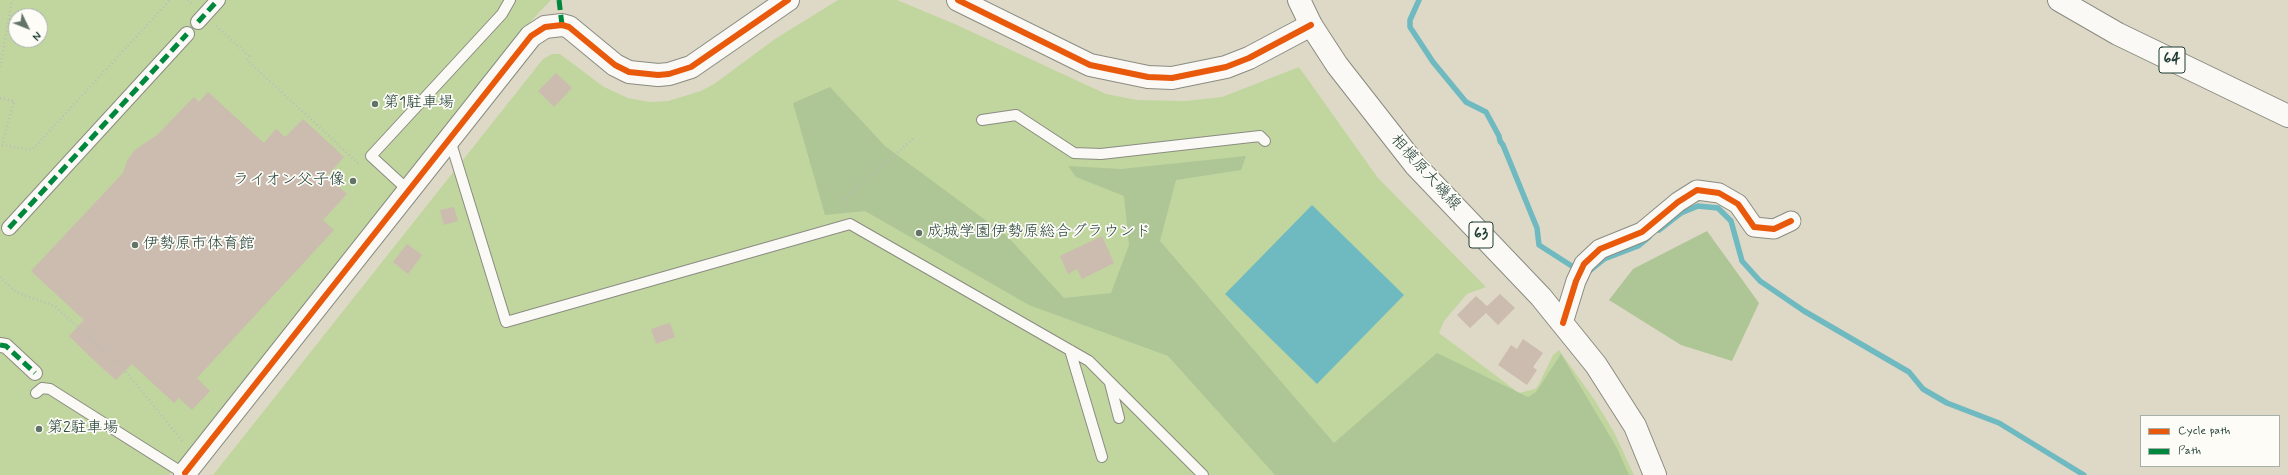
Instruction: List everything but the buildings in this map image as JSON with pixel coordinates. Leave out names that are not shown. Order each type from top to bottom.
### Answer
[{"type":"street","points":[[201,18],[218,0]]},
{"type":"street","points":[[189,469],[531,36],[544,28],[554,25],[569,27],[615,65],[629,72],[658,75],[680,71],[691,67],[788,0]]},
{"type":"street","name":"相模原大磯線","points":[[1299,0],[1311,25],[1346,78],[1416,166],[1541,297],[1596,365],[1635,426],[1655,475]]},
{"type":"street","name":"64","points":[[2059,0],[2118,34],[2288,116]]},
{"type":"street","points":[[964,1],[1090,65],[1148,77],[1172,78],[1226,67],[1249,58],[1311,25]]},
{"type":"street","points":[[9,228],[187,34]]},
{"type":"street","points":[[1563,323],[1580,273],[1600,249],[1642,232],[1678,202],[1697,190],[1719,193],[1738,204],[1754,227],[1774,229],[1791,221]]},
{"type":"street","points":[[0,345],[6,346],[35,373]]},
{"type":"lane","points":[[408,191],[371,156],[502,14],[510,0]]},
{"type":"lane","points":[[982,120],[1016,115],[1074,152],[1101,154],[1260,136],[1265,141]]},
{"type":"lane","points":[[450,140],[506,322],[850,224],[1089,361],[1203,475]]},
{"type":"lane","points":[[1070,350],[1102,457]]},
{"type":"lane","points":[[1110,382],[1119,418]]},
{"type":"lane","points":[[36,393],[42,388],[50,389],[189,469]]},
{"type":"path","points":[[0,67],[12,0]]},
{"type":"path","points":[[0,98],[14,101],[2,144],[32,150],[170,0]]},
{"type":"path","points":[[201,18],[249,56],[247,60],[362,167]]},
{"type":"path","points":[[850,224],[844,199],[914,138]]},
{"type":"path","points":[[0,277],[16,292],[54,306],[119,363],[189,469]]},
{"type":"green space","points":[[0,0],[551,0],[530,22],[169,475],[0,475]]},
{"type":"green space","name":"成城学園伊勢原総合グラウンド","points":[[838,0],[897,0],[957,25],[1106,94],[1137,100],[1185,101],[1222,97],[1299,67],[1378,178],[1486,287],[1467,294],[1444,321],[1439,333],[1519,393],[1535,389],[1538,386],[1553,355],[1559,350],[1594,399],[1614,432],[1634,475],[213,475],[543,59],[552,54],[560,54],[604,87],[628,98],[650,102],[668,101],[701,91],[714,84],[775,39]]},
{"type":"green space","points":[[830,87],[885,146],[1007,236],[1064,298],[1111,293],[1129,245],[1124,196],[1076,177],[1068,166],[1121,169],[1246,156],[1241,170],[1176,180],[1160,241],[1334,443],[1437,353],[1528,397],[1536,392],[1561,354],[1617,448],[1629,475],[1275,475],[1168,356],[1029,305],[865,211],[825,215],[793,103]]},
{"type":"green space","points":[[1707,231],[1759,303],[1732,361],[1681,345],[1609,300],[1633,269]]},
{"type":"water","points":[[1312,205],[1404,295],[1317,384],[1225,294]]},
{"type":"waterway","points":[[1419,0],[1410,20],[1410,27],[1433,62],[1466,102],[1486,112],[1503,145],[1537,228],[1539,245],[1578,270]]},
{"type":"waterway","points":[[1659,230],[1681,213],[1698,206],[1718,208],[1731,221],[1742,261],[1760,281],[1804,311],[1909,372],[1923,389],[1947,403],[1999,423],[2084,475]]},
{"type":"waterway","points":[[1588,272],[1604,259],[1638,246],[1649,237]]},
{"type":"marked path","points":[[198,22],[218,0]]},
{"type":"marked path","points":[[559,0],[562,25]]},
{"type":"marked path","points":[[9,228],[187,34]]},
{"type":"marked path","points":[[0,345],[6,346],[35,373]]},
{"type":"cycle path","points":[[185,473],[531,36],[545,27],[562,25],[569,27],[615,65],[629,72],[658,75],[669,74],[691,67],[788,0]]},
{"type":"cycle path","points":[[958,0],[1090,65],[1148,77],[1172,78],[1226,67],[1249,58],[1311,25]]},
{"type":"cycle path","points":[[1563,323],[1576,281],[1584,264],[1600,249],[1642,232],[1678,202],[1697,190],[1719,193],[1738,204],[1754,227],[1774,229],[1791,221]]},
{"type":"place","name":"第1駐車場","points":[[375,104]]},
{"type":"place","name":"ライオン父子像","points":[[353,181]]},
{"type":"place","name":"成城学園伊勢原総合グラウンド","points":[[919,233]]},
{"type":"place","name":"伊勢原市体育館","points":[[135,245]]},
{"type":"place","name":"第2駐車場","points":[[39,429]]}]
